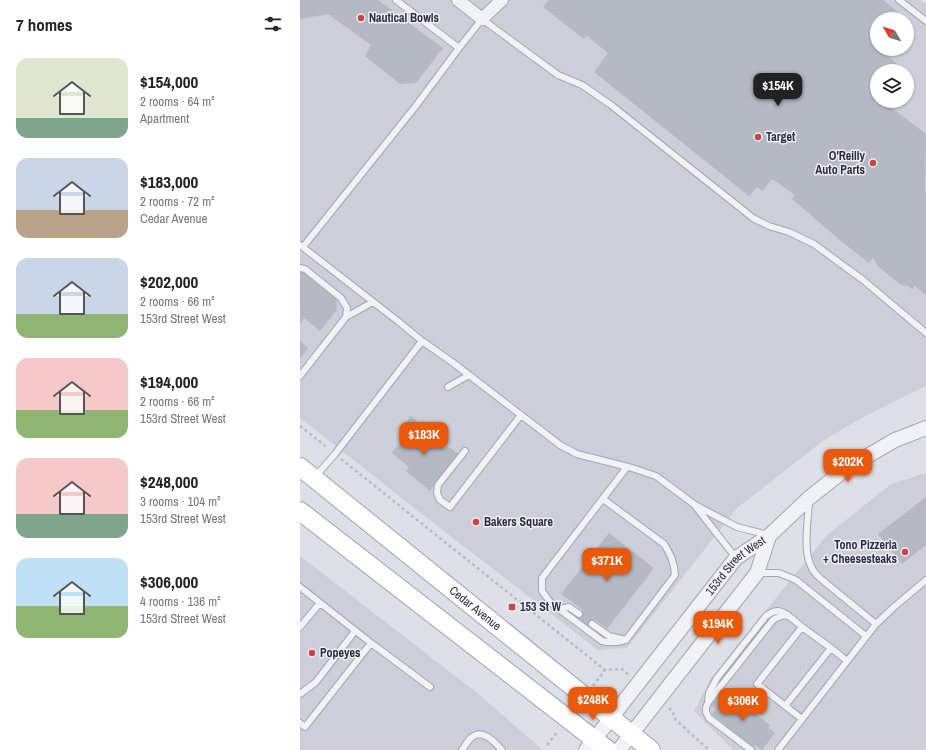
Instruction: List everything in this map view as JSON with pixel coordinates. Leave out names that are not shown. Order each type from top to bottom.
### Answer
[{"type":"main road","name":"Cedar Avenue","points":[[300,467],[651,750]]},
{"type":"main road","points":[[300,511],[596,746]]},
{"type":"street","points":[[458,0],[482,19],[502,0]]},
{"type":"street","name":"153rd Street West","points":[[596,746],[611,719],[736,558],[769,536],[809,498],[847,468],[895,440],[926,428]]},
{"type":"street","name":"153rd Street West","points":[[619,750],[757,573],[769,536]]},
{"type":"lane","points":[[396,0],[459,48]]},
{"type":"lane","points":[[899,0],[926,21]]},
{"type":"lane","points":[[769,536],[737,527],[696,505],[656,476],[577,454],[560,446],[452,362],[422,341],[302,246],[415,107],[482,19],[558,75],[582,85],[611,105],[752,218],[789,232],[814,244],[863,280],[926,333]]},
{"type":"lane","points":[[300,268],[305,269],[341,298],[347,308],[346,317]]},
{"type":"lane","points":[[300,376],[346,317],[373,302]]},
{"type":"lane","points":[[315,478],[422,341]]},
{"type":"lane","points":[[448,387],[469,375]]},
{"type":"lane","points":[[465,451],[438,485],[437,493],[440,500],[450,507],[521,415]]},
{"type":"lane","points":[[603,499],[664,544],[670,552],[674,564],[675,575],[626,640],[619,643],[602,641],[551,603],[542,590],[542,578],[627,467]]},
{"type":"lane","points":[[809,498],[807,553],[811,567],[820,579],[876,624]]},
{"type":"lane","points":[[696,505],[736,558]]},
{"type":"lane","points":[[757,573],[779,573],[796,580],[866,636]]},
{"type":"lane","points":[[778,750],[876,624],[894,606],[926,580]]},
{"type":"lane","points":[[300,588],[430,687]]},
{"type":"lane","points":[[300,627],[320,603]]},
{"type":"lane","points":[[560,609],[569,606],[580,614]]},
{"type":"lane","points":[[751,750],[709,718],[706,712],[706,707],[719,688],[773,620],[781,615],[789,616],[847,661]]},
{"type":"lane","points":[[592,624],[609,636],[626,640]]},
{"type":"lane","points":[[802,627],[757,684],[802,719]]},
{"type":"lane","points":[[300,694],[316,682],[355,631]]},
{"type":"lane","points":[[300,723],[305,727],[371,643]]},
{"type":"lane","points":[[785,706],[831,648]]},
{"type":"lane","points":[[300,686],[308,689]]},
{"type":"lane","points":[[462,750],[473,736],[484,734],[502,750]]},
{"type":"path","points":[[300,426],[353,470],[605,670],[622,669],[639,683]]},
{"type":"path","points":[[658,699],[673,712],[675,719],[709,750]]},
{"type":"shaded area","points":[[300,0],[920,0],[926,4],[926,386],[867,415],[824,440],[737,508],[627,648],[598,650],[300,418]]},
{"type":"shaded area","points":[[926,473],[926,750],[733,750],[694,711],[711,678],[827,535],[891,484]]},
{"type":"shaded area","points":[[300,556],[476,692],[543,750],[300,750]]},
{"type":"building","points":[[300,0],[378,0],[443,48],[416,83],[400,84],[365,56],[371,45],[328,14],[300,19]]},
{"type":"building","name":"Target","points":[[549,0],[883,0],[898,12],[870,12],[870,56],[888,56],[898,64],[870,64],[870,108],[892,108],[926,134],[926,295],[915,286],[912,289],[908,286],[901,285],[879,267],[873,258],[869,263],[792,199],[795,195],[772,179],[762,191],[757,187],[749,196],[594,72],[608,53],[587,36],[584,39],[543,7]]},
{"type":"building","points":[[302,269],[336,296],[337,310],[320,331],[304,318],[300,324],[300,271]]},
{"type":"building","points":[[300,341],[308,348],[300,359]]},
{"type":"building","points":[[411,416],[418,422],[415,426],[445,449],[447,446],[459,454],[430,491],[406,471],[409,467],[392,453],[409,431],[403,426]]},
{"type":"building","points":[[926,497],[926,545],[902,564],[878,534]]},
{"type":"building","points":[[609,533],[654,568],[607,629],[595,620],[589,628],[577,618],[583,610],[561,594]]},
{"type":"building","points":[[727,695],[737,703],[739,700],[770,725],[768,728],[775,733],[762,750],[755,745],[754,748],[734,732],[733,733],[726,728],[727,726],[711,714],[716,709],[711,705],[718,696],[723,700]]},
{"type":"place","name":"Nautical Bowls","points":[[361,18]]},
{"type":"place","name":"Target","points":[[758,137]]},
{"type":"place","name":"O'Reilly Auto Parts","points":[[873,163]]},
{"type":"place","name":"Bakers Square","points":[[476,522]]},
{"type":"place","name":"Tono Pizzeria + Cheesesteaks","points":[[905,552]]},
{"type":"place","name":"153 St W","points":[[512,607]]},
{"type":"place","name":"Popeyes","points":[[312,653]]}]
